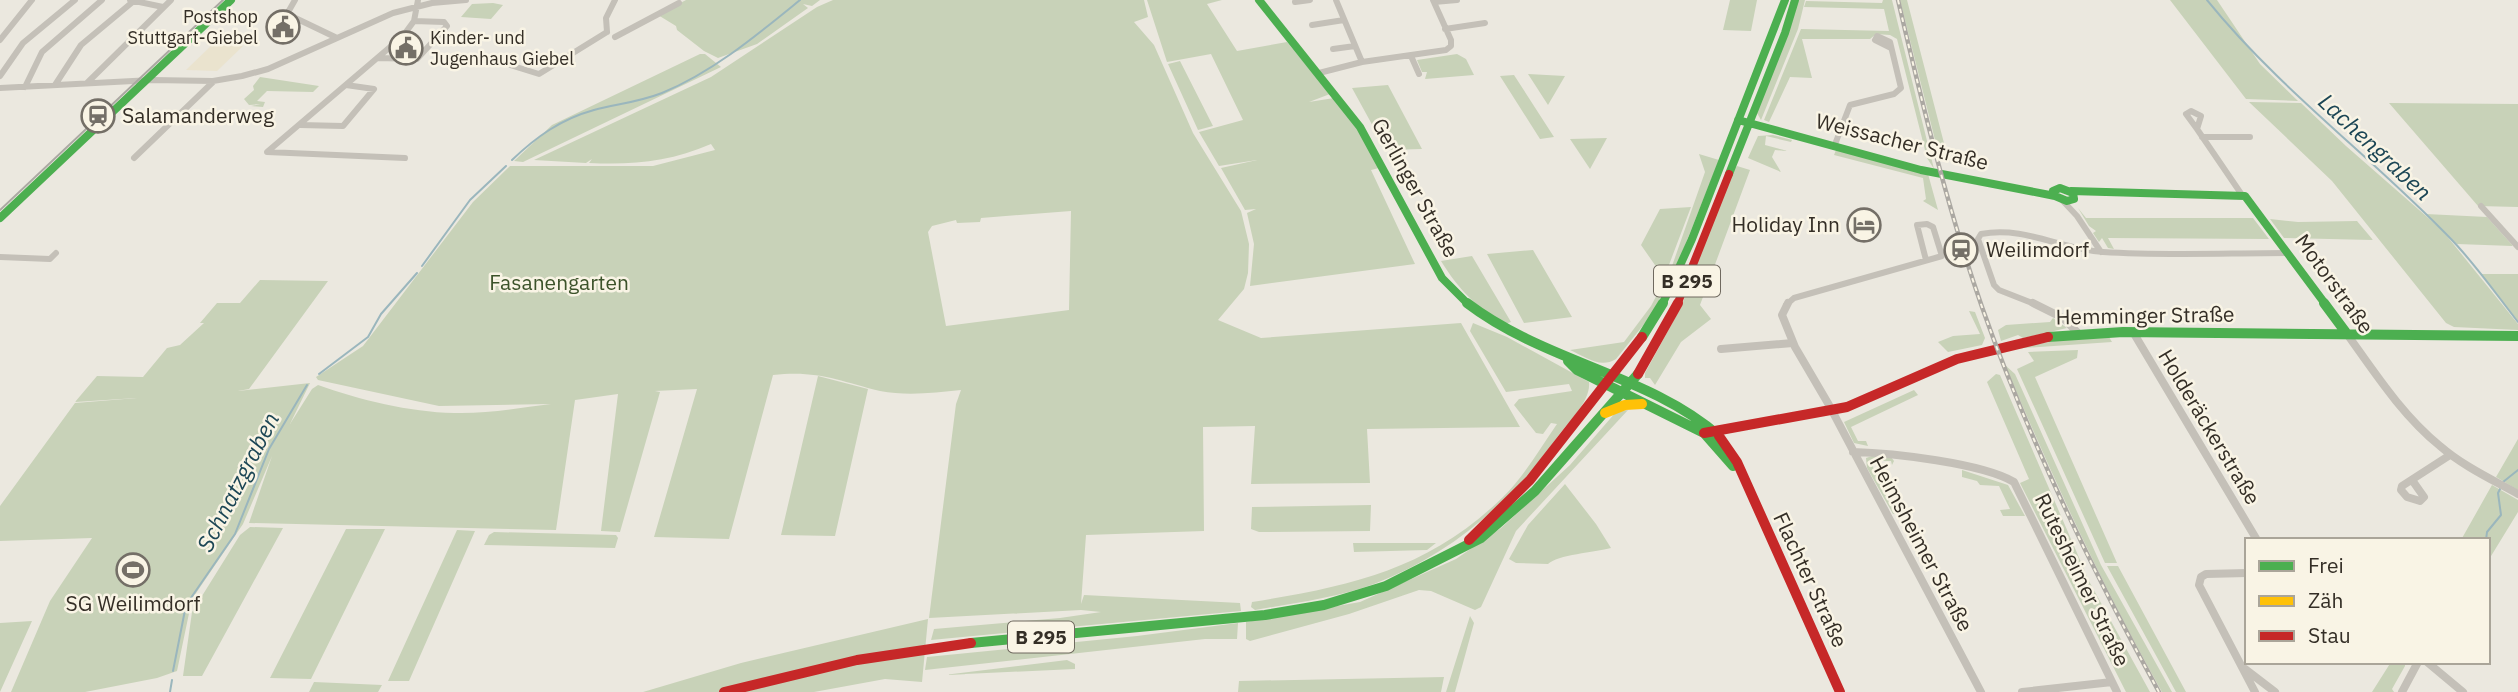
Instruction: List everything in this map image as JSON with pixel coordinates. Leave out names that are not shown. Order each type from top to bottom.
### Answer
[{"type":"main road","points":[[0,218],[231,0]]},
{"type":"main road","name":"Gerlinger Straße","points":[[1259,0],[1269,16],[1360,127],[1442,278],[1457,298],[1495,325],[1565,358],[1589,366],[1609,380]]},
{"type":"main road","name":"B 295","points":[[724,692],[800,671],[889,654],[1305,609],[1386,586],[1411,576],[1481,538],[1510,515],[1605,413],[1641,370],[1674,315],[1739,145],[1743,122],[1785,0]]},
{"type":"main road","name":"B 295","points":[[1465,545],[1530,480],[1651,324],[1670,292],[1743,122],[1785,33],[1795,0]]},
{"type":"main road","name":"Weissacher Straße","points":[[1743,122],[1921,170],[2065,196],[2095,192],[2242,195]]},
{"type":"main road","points":[[1739,145],[1751,134],[1774,131]]},
{"type":"main road","name":"Motorstraße","points":[[2242,195],[2347,334]]},
{"type":"main road","name":"Hemminger Straße","points":[[1709,431],[1832,411],[1867,400],[1953,361],[2015,344],[2079,334],[2133,332],[2518,335]]},
{"type":"main road","name":"Gerlinger Straße","points":[[1565,358],[1577,370],[1609,380]]},
{"type":"main road","points":[[1589,366],[1605,367],[1625,360]]},
{"type":"main road","points":[[1605,413],[1625,405],[1651,400],[1654,392],[1643,384],[1641,370]]},
{"type":"main road","name":"Flachter Straße","points":[[1609,380],[1709,431],[1745,484],[1840,692]]},
{"type":"street","points":[[0,40],[32,0]]},
{"type":"street","points":[[0,76],[9,57],[23,40],[75,0]]},
{"type":"street","points":[[25,87],[42,52],[102,0]]},
{"type":"street","points":[[55,85],[81,45],[133,0],[163,7]]},
{"type":"street","points":[[87,83],[171,0]]},
{"type":"street","points":[[295,0],[287,10],[287,15],[335,37]]},
{"type":"street","points":[[0,88],[146,80],[214,81],[268,69],[335,37],[417,3],[466,0]]},
{"type":"street","points":[[607,32],[606,18],[615,0]]},
{"type":"street","points":[[1295,2],[1310,0]]},
{"type":"street","points":[[1336,0],[1360,63]]},
{"type":"street","points":[[1320,75],[1360,63],[1438,53],[1449,48],[1451,43],[1433,1],[1457,0]]},
{"type":"street","points":[[405,159],[267,152],[405,34],[414,22],[417,3]]},
{"type":"street","points":[[607,32],[618,38],[679,3]]},
{"type":"street","points":[[1312,25],[1344,20]]},
{"type":"street","points":[[378,58],[417,59],[447,26],[444,22],[414,22]]},
{"type":"street","points":[[1445,29],[1485,23]]},
{"type":"street","points":[[510,65],[539,75],[607,32]]},
{"type":"street","points":[[1333,49],[1355,46]]},
{"type":"street","points":[[1834,147],[1846,109],[1850,105],[1894,94],[1901,88],[1891,48]]},
{"type":"street","points":[[1411,56],[1419,74]]},
{"type":"street","points":[[134,158],[214,81]]},
{"type":"street","points":[[299,125],[344,126],[374,89],[346,85]]},
{"type":"street","name":"Motorstraße","points":[[2197,129],[2242,195]]},
{"type":"street","points":[[2202,137],[2250,138]]},
{"type":"street","points":[[2065,196],[2101,251]]},
{"type":"street","points":[[2481,206],[2518,247]]},
{"type":"street","points":[[1916,225],[1933,227],[1942,256],[1926,260],[1916,225]]},
{"type":"street","points":[[2079,334],[2069,323],[2053,313],[1999,290],[1994,285],[1978,239],[1986,233],[2036,234],[2079,248],[2101,251],[2287,253]]},
{"type":"street","points":[[0,257],[50,259],[56,253]]},
{"type":"street","name":"Heimsheimer Straße","points":[[1926,260],[1794,298],[1786,305],[1782,314],[1793,342],[1981,692]]},
{"type":"street","name":"Holderäckerstraße","points":[[2133,332],[2256,538]]},
{"type":"street","name":"Motorstraße","points":[[2347,334],[2404,412],[2450,454],[2515,492]]},
{"type":"street","points":[[1721,349],[1793,342]]},
{"type":"street","name":"Rutesheimer Straße","points":[[1853,452],[1894,452],[1921,456],[1994,474],[2014,482],[2117,692]]},
{"type":"street","points":[[2412,480],[2450,454]]},
{"type":"street","points":[[2245,573],[2212,573],[2200,580],[2202,593],[2255,692]]},
{"type":"street","points":[[2239,661],[2275,692]]},
{"type":"street","points":[[2402,692],[2417,664]]},
{"type":"street","points":[[2429,664],[2463,692]]},
{"type":"street","points":[[2022,692],[2112,682]]},
{"type":"green space","points":[[686,0],[820,0],[812,6],[803,4],[808,8],[757,44],[718,58],[704,51],[677,30],[676,26],[658,15]]},
{"type":"green space","name":"Fasanengarten","points":[[833,0],[1144,0],[1148,17],[1134,22],[1154,45],[1193,133],[1241,211],[1249,244],[1248,273],[1244,289],[1218,320],[1261,338],[1461,323],[1520,427],[1367,429],[1370,483],[1251,484],[1255,426],[1203,427],[1204,531],[1086,535],[1081,604],[1084,595],[1240,603],[1241,611],[931,640],[934,629],[1101,612],[1081,610],[929,618],[956,404],[961,390],[900,393],[880,391],[816,375],[773,375],[729,539],[654,537],[697,389],[655,391],[660,392],[620,532],[601,531],[618,394],[575,400],[556,530],[249,523],[272,456],[243,524],[192,599],[177,671],[157,678],[85,692],[11,692],[50,601],[92,538],[0,541],[0,506],[75,403],[137,398],[75,402],[97,376],[143,377],[167,348],[180,345],[204,323],[200,323],[217,303],[240,303],[260,280],[328,281],[249,389],[238,391],[310,383],[290,424],[312,389],[318,385],[385,404],[437,412],[478,413],[551,404],[439,406],[318,380],[316,377],[363,346],[473,202],[510,166],[653,166],[715,150],[711,144],[681,155],[636,163],[589,163],[592,159],[586,163],[534,160],[711,77],[817,7]],"holes":[[[1071,211],[1069,310],[946,326],[928,232],[932,226],[956,220],[957,223],[980,222],[981,218]]]},
{"type":"green space","points":[[1147,0],[1222,0],[1207,4],[1237,51],[1287,42],[1330,94],[1309,102],[1334,98],[1366,138],[1383,167],[1371,170],[1415,264],[1250,286],[1254,244],[1247,213],[1256,209],[1245,210],[1221,168],[1257,160],[1219,166],[1199,132],[1243,120],[1211,54],[1167,62]]},
{"type":"green space","points":[[1730,0],[1757,0],[1751,31],[1723,30]]},
{"type":"green space","points":[[1797,0],[1805,0],[1798,29],[1761,120],[1757,113]]},
{"type":"green space","points":[[1883,0],[1892,0],[1934,169],[1927,158],[1897,39],[1890,35],[1876,34],[1870,39],[1802,39],[1812,78],[1790,77],[1769,122],[1764,120],[1801,29],[1889,31],[1884,9],[1804,7],[1806,1],[1882,3]]},
{"type":"green space","points":[[1900,0],[1907,0],[1945,147],[1935,140]]},
{"type":"green space","points":[[2170,0],[2217,0],[2260,64],[2298,101],[2246,99]]},
{"type":"green space","points":[[472,4],[503,5],[491,19],[461,17]]},
{"type":"green space","points":[[700,54],[705,54],[721,67],[523,162],[514,161],[552,125]]},
{"type":"green space","points":[[1457,54],[1466,59],[1474,75],[1425,79],[1427,72],[1422,72],[1417,60]]},
{"type":"green space","points":[[1180,61],[1213,126],[1198,130],[1168,64]]},
{"type":"green space","points":[[1528,74],[1565,76],[1548,105]]},
{"type":"green space","points":[[1514,75],[1554,137],[1540,139],[1500,76]]},
{"type":"green space","points":[[260,77],[319,86],[313,92],[267,91],[257,101],[265,102],[263,107],[251,106],[261,104],[249,105],[244,99],[254,90],[253,86]]},
{"type":"green space","points":[[1388,85],[1422,149],[1386,150],[1352,88]]},
{"type":"green space","points":[[2249,102],[2301,103],[2442,230],[2518,324],[2518,330],[2454,327],[2446,323],[2332,181]]},
{"type":"green space","points":[[2389,103],[2518,104],[2518,207],[2478,206]]},
{"type":"green space","points":[[1773,135],[1792,140],[1791,142],[1766,136],[1765,145],[1788,151],[1775,150],[1772,157],[1781,172],[1748,158],[1758,136]]},
{"type":"green space","points":[[1607,138],[1590,169],[1570,139]]},
{"type":"green space","points":[[1836,150],[1928,174],[1938,210],[1923,201],[1926,199],[1923,178],[1834,155]]},
{"type":"green space","points":[[1699,154],[1719,160],[1674,273],[1649,318],[1616,359],[1610,362],[1593,361],[1570,350],[1624,342],[1651,306],[1672,266],[1705,172]]},
{"type":"green space","points":[[1737,166],[1750,170],[1700,305],[1711,319],[1681,342],[1655,385],[1650,378],[1645,378],[1645,373],[1681,307],[1731,173]]},
{"type":"green space","points":[[1691,207],[1664,278],[1641,245],[1660,209]]},
{"type":"green space","points":[[2078,208],[2086,218],[2253,218],[2269,239],[2108,238],[2114,249],[2108,248],[2102,238],[2099,242],[2093,233],[2096,231],[2089,226]]},
{"type":"green space","points":[[2426,214],[2487,217],[2513,246],[2457,244]]},
{"type":"green space","points":[[2270,219],[2298,222],[2357,221],[2373,240],[2284,238]]},
{"type":"green space","points":[[1533,250],[1572,317],[1524,323],[1487,254]]},
{"type":"green space","points":[[1472,256],[1511,322],[1505,324],[1485,311],[1462,289],[1441,261]]},
{"type":"green space","points":[[2481,274],[2518,274],[2518,321]]},
{"type":"green space","points":[[1969,311],[1975,312],[1985,338],[1982,345],[1948,352],[1938,342],[1953,336],[1980,334]]},
{"type":"green space","points":[[2053,318],[2067,328],[2023,338],[2018,335],[2001,341],[1998,330],[2006,325],[2050,322]]},
{"type":"green space","points":[[1473,323],[1507,337],[1589,382],[1583,403],[1540,460],[1521,483],[1477,524],[1428,558],[1402,572],[1360,589],[1330,597],[1255,610],[1251,607],[1252,602],[1355,581],[1417,558],[1475,522],[1518,480],[1557,424],[1551,423],[1543,434],[1536,433],[1514,405],[1519,399],[1572,391],[1569,384],[1506,392],[1470,331]]},
{"type":"green space","points":[[2109,337],[2112,342],[2010,349],[2060,340]]},
{"type":"green space","points":[[2078,350],[2077,358],[2035,377],[2117,563],[2105,563],[2017,369],[2034,361],[2028,352]]},
{"type":"green space","points":[[2005,365],[2015,374],[2101,565],[2172,692],[2162,692],[2098,571]]},
{"type":"green space","points":[[1996,374],[2000,375],[2090,583],[2150,692],[2126,692],[2020,483],[2029,479],[1987,382]]},
{"type":"green space","points":[[818,376],[868,389],[835,536],[781,535]]},
{"type":"green space","points":[[1914,390],[1918,395],[1851,427],[1858,441],[1866,441],[1868,446],[1854,443],[1844,422]]},
{"type":"green space","points":[[1628,410],[1516,531],[1481,607],[1475,610],[1431,591],[1419,590],[1349,614],[1250,641],[1246,639],[1246,622],[1360,602],[1456,559],[1501,528],[1570,465],[1616,412]]},
{"type":"green space","points":[[2518,439],[2518,490],[2496,477]]},
{"type":"green space","points":[[1891,457],[1894,461],[1892,465],[1891,461],[1874,461],[1873,467],[1895,510],[1901,510],[1902,514],[1893,514],[1867,468],[1866,458]]},
{"type":"green space","points":[[1962,470],[2008,485],[2025,516],[2003,516],[2000,510],[2010,509],[1999,486],[1980,485],[1977,481],[1962,477]]},
{"type":"green space","points":[[1565,484],[1611,548],[1568,556],[1548,564],[1516,563],[1509,559],[1528,525]]},
{"type":"green space","points":[[2492,485],[2518,500],[2518,512],[2490,558],[2490,538],[2462,538]]},
{"type":"green space","points":[[1371,505],[1370,531],[1259,532],[1251,529],[1252,507]]},
{"type":"green space","points":[[250,527],[283,528],[202,676],[183,676],[192,612],[240,535]]},
{"type":"green space","points":[[346,529],[385,529],[311,679],[270,678]]},
{"type":"green space","points":[[457,530],[475,531],[409,681],[388,681]]},
{"type":"green space","points":[[494,532],[616,535],[618,538],[615,548],[484,545],[489,535]]},
{"type":"green space","points":[[1353,543],[1436,543],[1427,550],[1354,552]]},
{"type":"green space","points":[[2107,566],[2118,566],[2186,692],[2176,692]]},
{"type":"green space","points":[[1470,616],[1474,623],[1455,692],[1446,692]]},
{"type":"green space","points":[[928,619],[922,682],[885,679],[814,692],[643,692],[741,663]]},
{"type":"green space","points":[[32,621],[0,692],[0,623]]},
{"type":"green space","points":[[1238,623],[1237,639],[1205,639],[925,670],[927,657]]},
{"type":"green space","points":[[1067,660],[1075,664],[1075,669],[944,675]]},
{"type":"green space","points":[[2390,664],[2405,664],[2392,689],[2394,692],[2372,692]]},
{"type":"green space","points":[[1444,677],[1441,692],[1238,692],[1239,681]]},
{"type":"green space","points":[[314,682],[382,685],[378,692],[309,692]]},
{"type":"shaded area","points":[[213,44],[243,46],[217,71],[186,70]]},
{"type":"waterway","name":"Schnatzgraben","points":[[512,160],[540,136],[571,118],[662,93],[699,75],[734,52],[800,0]]},
{"type":"waterway","name":"Lachengraben","points":[[2207,0],[2265,64],[2451,239],[2518,322]]},
{"type":"waterway","name":"Schnatzgraben","points":[[422,266],[470,200],[506,166]]},
{"type":"waterway","name":"Schnatzgraben","points":[[319,374],[368,337],[381,314],[417,273]]},
{"type":"waterway","name":"Schnatzgraben","points":[[173,671],[186,605],[235,534],[269,449],[307,385]]},
{"type":"waterway","points":[[2503,482],[2518,470]]},
{"type":"waterway","points":[[2486,538],[2487,532],[2501,515],[2498,493],[2501,487]]},
{"type":"waterway","name":"Schnatzgraben","points":[[170,692],[172,680]]},
{"type":"tram line","points":[[0,210],[223,0]]},
{"type":"railway","points":[[1898,0],[1946,193],[2000,357],[2063,503],[2159,692]]},
{"type":"traffic: fast","points":[[0,218],[231,0]]},
{"type":"traffic: fast","points":[[1259,0],[1360,127],[1442,278],[1464,301],[1515,336],[1660,399],[1698,420],[1719,436]]},
{"type":"traffic: fast","points":[[1642,337],[1682,265],[1785,0]]},
{"type":"traffic: fast","points":[[1729,174],[1785,33],[1795,0]]},
{"type":"traffic: fast","points":[[1738,120],[1921,170],[2055,196]]},
{"type":"traffic: fast","points":[[2060,188],[2073,193],[2074,199],[2067,201],[2055,196],[2053,191],[2060,188]]},
{"type":"traffic: fast","points":[[2071,191],[2245,196],[2347,334]]},
{"type":"traffic: fast","points":[[2048,337],[2123,332],[2518,336]]},
{"type":"traffic: fast","points":[[1568,361],[1577,370],[1704,433],[1733,466]]},
{"type":"traffic: fast","points":[[971,643],[1265,615],[1324,605],[1386,586],[1481,538],[1535,491],[1638,374]]},
{"type":"traffic: slow","points":[[1605,413],[1625,405],[1642,404]]},
{"type":"traffic: jam","points":[[1638,374],[1673,315],[1729,174]]},
{"type":"traffic: jam","points":[[1469,540],[1530,480],[1642,337]]},
{"type":"traffic: jam","points":[[1704,433],[1847,407],[1957,359],[2048,337]]},
{"type":"traffic: jam","points":[[1719,436],[1737,462],[1840,692]]},
{"type":"traffic: jam","points":[[724,692],[857,660],[971,643]]},
{"type":"place","name":"Postshop Stuttgart-Giebel","points":[[283,27]]},
{"type":"place","name":"Kinder- und Jugenhaus Giebel","points":[[406,48]]},
{"type":"place","name":"Salamanderweg","points":[[98,116]]},
{"type":"place","name":"Holiday Inn","points":[[1864,225]]},
{"type":"place","name":"Weilimdorf","points":[[1961,250]]},
{"type":"place","name":"SG Weilimdorf","points":[[133,570]]}]
